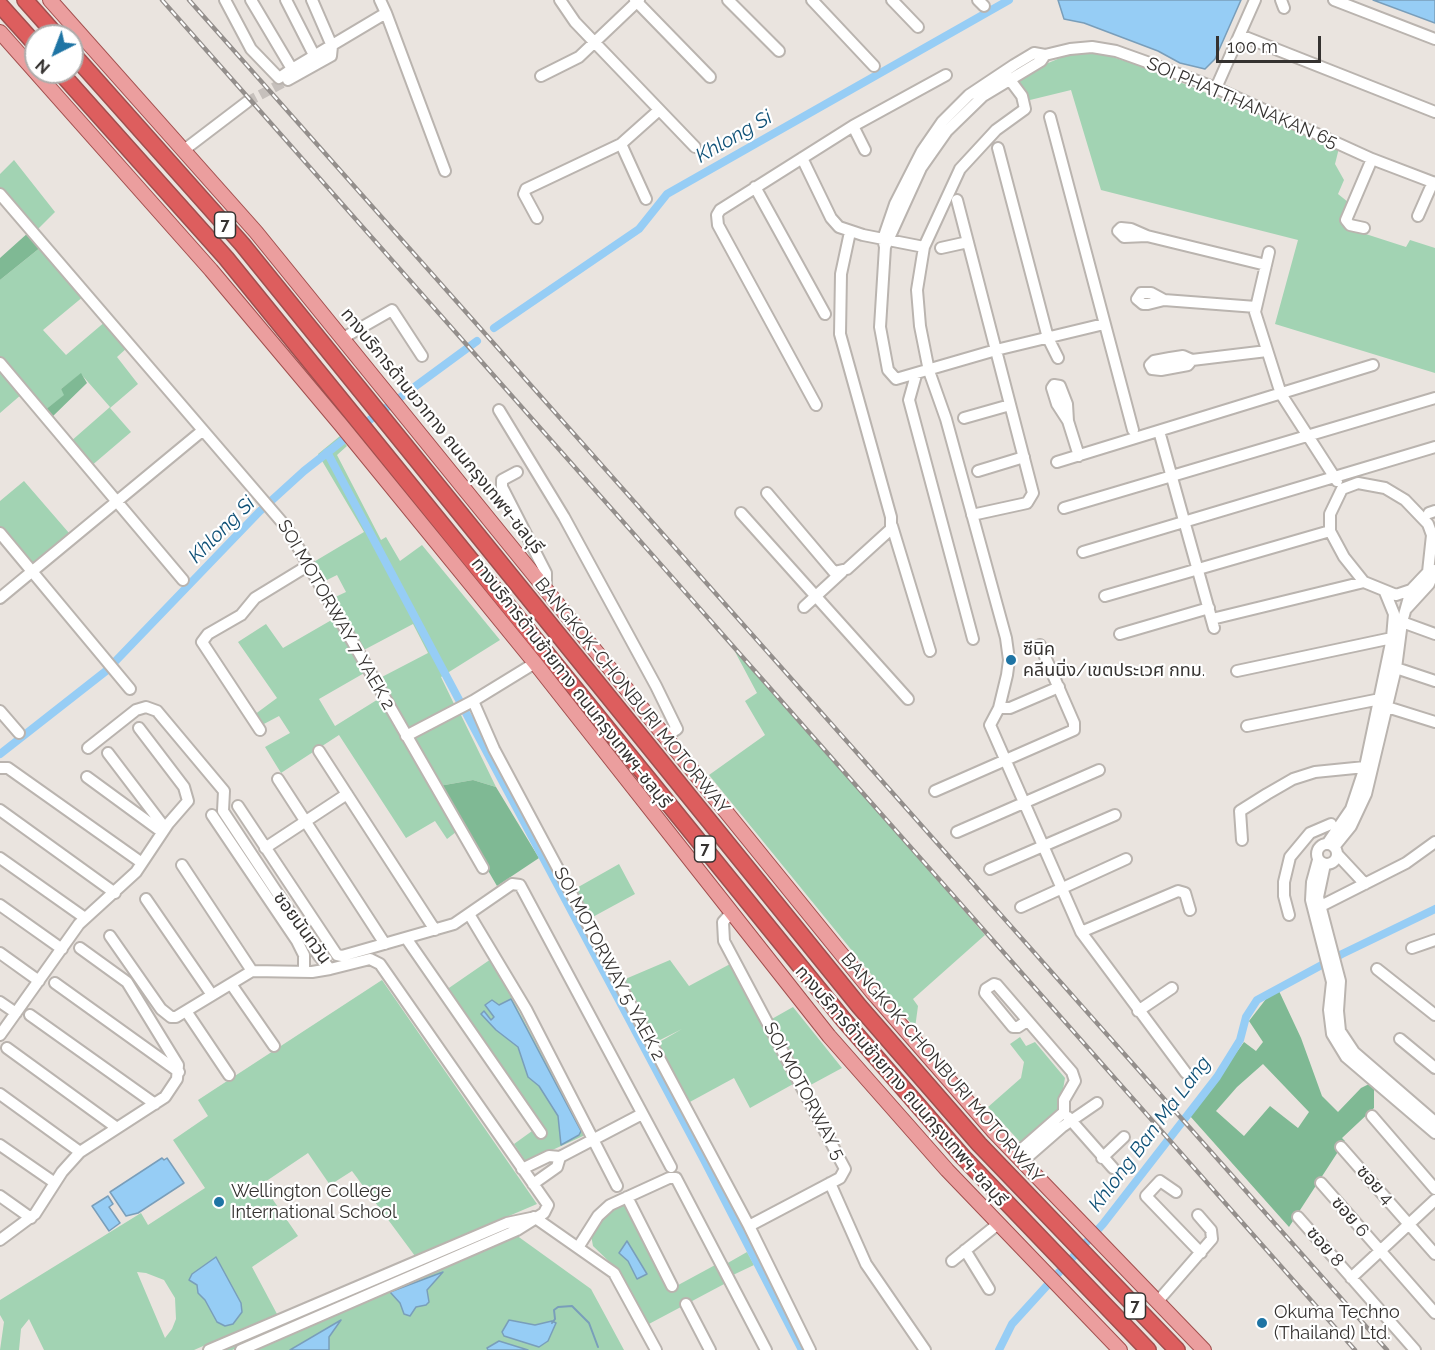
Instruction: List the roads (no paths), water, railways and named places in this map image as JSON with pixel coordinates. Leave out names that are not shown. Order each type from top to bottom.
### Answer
[{"type":"highway","points":[[25,0],[46,24]]},
{"type":"highway","points":[[0,5],[24,32]]},
{"type":"highway","name":"BANGKOK-CHONBURI MOTORWAY","points":[[84,66],[242,244],[858,1006],[979,1144],[1177,1350]]},
{"type":"highway","name":"7","points":[[71,84],[226,258],[843,1019],[963,1157],[1148,1350]]},
{"type":"main road","name":"ทางบริการด้านขวาทาง ถนนกรุงเทพฯ-ชลบุรี","points":[[50,0],[184,150],[343,338],[873,993],[1019,1158],[1204,1350]]},
{"type":"main road","name":"ทางบริการด้านซ้ายทาง ถนนกรุงเทพฯ-ชลบุรี","points":[[0,32],[211,270],[341,425],[535,663],[829,1036],[998,1224],[1120,1350]]},
{"type":"street","points":[[225,0],[243,36],[261,60],[279,78],[386,13]]},
{"type":"street","points":[[250,0],[292,69]]},
{"type":"street","points":[[286,0],[314,55]]},
{"type":"street","points":[[288,80],[332,56],[332,46],[312,0]]},
{"type":"street","points":[[380,0],[445,171]]},
{"type":"street","points":[[560,0],[574,22],[695,147]]},
{"type":"street","points":[[729,0],[779,51]]},
{"type":"street","points":[[812,0],[874,66]]},
{"type":"street","points":[[892,0],[918,27]]},
{"type":"street","points":[[1216,88],[1255,0]]},
{"type":"street","points":[[1334,0],[1435,39]]},
{"type":"street","points":[[541,76],[570,63],[595,44],[637,1],[710,77]]},
{"type":"street","points":[[1240,35],[1435,112]]},
{"type":"street","name":"SOI PHATTHANAKAN 65","points":[[916,375],[896,379],[888,370],[879,312],[886,242],[921,168],[935,145],[965,112],[1006,75],[1041,62],[1045,55],[1057,51],[1092,47],[1116,51],[1216,88],[1372,159],[1434,183]]},
{"type":"street","points":[[816,405],[716,218],[720,210],[853,126],[946,75]]},
{"type":"street","points":[[1006,75],[1022,96],[1025,109],[991,135],[960,169],[924,246],[918,297],[920,326],[929,371],[946,419],[1006,638],[1009,660],[999,708],[990,725],[1081,932],[1186,1073]]},
{"type":"street","points":[[184,150],[247,102]]},
{"type":"street","points":[[537,218],[524,194],[526,189],[621,144],[658,111]]},
{"type":"street","points":[[1050,117],[1133,430]]},
{"type":"street","points":[[853,126],[865,150]]},
{"type":"street","points":[[621,144],[646,199]]},
{"type":"street","points":[[998,148],[1048,338],[1058,358]]},
{"type":"street","points":[[802,158],[834,223],[850,232],[886,242],[924,246]]},
{"type":"street","points":[[1364,228],[1350,225],[1346,219],[1372,159]]},
{"type":"street","points":[[1418,216],[1434,183]]},
{"type":"street","points":[[755,187],[825,314]]},
{"type":"street","name":"SOI MOTORWAY 7 YAEK 2","points":[[0,194],[202,431],[276,514],[309,565],[483,868]]},
{"type":"street","points":[[957,200],[1034,493],[1030,500],[972,515]]},
{"type":"street","points":[[850,232],[841,274],[840,334],[892,526],[930,651]]},
{"type":"street","points":[[1147,236],[1266,265]]},
{"type":"street","points":[[941,248],[968,242]]},
{"type":"street","points":[[1269,252],[1255,312],[1267,351],[1281,394],[1342,489]]},
{"type":"street","points":[[1164,300],[1256,307]]},
{"type":"street","points":[[343,338],[392,310],[422,356]]},
{"type":"street","points":[[973,639],[909,400],[916,375],[996,350],[1104,324]]},
{"type":"street","points":[[1192,360],[1267,351]]},
{"type":"street","points":[[0,363],[183,580]]},
{"type":"street","points":[[1057,462],[1373,365]]},
{"type":"street","points":[[1065,508],[1435,398]]},
{"type":"street","points":[[964,418],[1010,405]]},
{"type":"street","points":[[500,410],[558,507],[656,686],[677,729],[666,736]]},
{"type":"street","points":[[1068,421],[1079,456]]},
{"type":"street","points":[[0,598],[202,431]]},
{"type":"street","points":[[1159,431],[1211,618]]},
{"type":"street","points":[[1083,552],[1435,447]]},
{"type":"street","points":[[978,471],[1024,457]]},
{"type":"street","points":[[517,472],[502,480],[502,487],[546,573],[546,587]]},
{"type":"street","points":[[1406,608],[1433,573],[1432,523],[1405,500],[1384,488],[1358,483],[1342,489],[1330,514],[1330,531],[1344,557],[1364,582],[1396,595],[1412,590],[1433,573]]},
{"type":"street","points":[[767,493],[832,570],[842,572]]},
{"type":"street","points":[[741,513],[908,699]]},
{"type":"street","points":[[804,607],[889,532],[892,526]]},
{"type":"street","points":[[1104,596],[1197,567],[1330,531]]},
{"type":"street","points":[[0,533],[130,689]]},
{"type":"street","points":[[260,730],[202,642],[208,634],[241,615],[255,598],[309,565]]},
{"type":"street","points":[[1120,634],[1211,618],[1364,582]]},
{"type":"street","points":[[1412,590],[1402,622],[1396,668],[1351,809],[1327,853],[1316,909],[1336,982],[1338,1020],[1345,1042],[1435,1122]]},
{"type":"street","points":[[1327,853],[1351,826],[1366,794],[1386,701],[1392,638],[1394,614],[1385,592]]},
{"type":"street","points":[[1402,622],[1435,634]]},
{"type":"street","points":[[1237,671],[1392,638]]},
{"type":"street","points":[[935,791],[1074,730],[1074,723],[1040,645]]},
{"type":"street","points":[[406,736],[471,702],[535,663]]},
{"type":"street","points":[[1396,668],[1435,681]]},
{"type":"street","points":[[999,708],[1010,708],[1059,687]]},
{"type":"street","points":[[1247,726],[1386,701],[1435,722]]},
{"type":"street","name":"SOI MOTORWAY 5 YAEK 2","points":[[471,702],[749,1226],[810,1350]]},
{"type":"street","name":"ซอยนันทวัน","points":[[88,748],[136,710],[146,707],[157,711],[224,791],[223,811],[330,969],[370,959],[380,964],[548,1206],[544,1213],[534,1217]]},
{"type":"street","points":[[0,711],[19,734]]},
{"type":"street","points":[[0,1035],[85,918],[115,893],[142,863],[163,830],[184,807],[188,795],[139,728]]},
{"type":"street","points":[[319,751],[435,930]]},
{"type":"street","points":[[108,753],[163,830]]},
{"type":"street","points":[[0,768],[8,768],[142,863]]},
{"type":"street","points":[[1242,840],[1240,812],[1267,794],[1293,779],[1315,772],[1365,768]]},
{"type":"street","points":[[957,832],[1099,770]]},
{"type":"street","points":[[87,777],[163,830]]},
{"type":"street","points":[[278,779],[386,944]]},
{"type":"street","points":[[265,848],[347,794]]},
{"type":"street","points":[[238,807],[337,955],[342,956],[435,930],[469,914],[512,884],[520,885],[671,1167]]},
{"type":"street","points":[[0,810],[115,893]]},
{"type":"street","points":[[212,815],[297,941],[304,956],[304,972]]},
{"type":"street","points":[[990,869],[1115,815]]},
{"type":"street","points":[[1289,915],[1284,896],[1285,871],[1302,841],[1331,824]]},
{"type":"street","points":[[1302,841],[1327,853],[1362,886]]},
{"type":"street","points":[[1316,909],[1406,863],[1435,842]]},
{"type":"street","points":[[0,858],[85,918]]},
{"type":"street","points":[[1022,907],[1126,859]]},
{"type":"street","points":[[182,865],[252,971]]},
{"type":"street","points":[[1081,932],[1178,891],[1185,893],[1190,910]]},
{"type":"street","points":[[146,899],[212,995]]},
{"type":"street","points":[[0,905],[62,949]]},
{"type":"street","name":"SOI MOTORWAY 5","points":[[731,913],[723,922],[724,941],[845,1169],[843,1176],[749,1226]]},
{"type":"street","points":[[469,914],[526,1009],[617,1186]]},
{"type":"street","points":[[110,936],[165,1014],[176,1017],[252,971],[304,972],[330,969]]},
{"type":"street","points":[[406,938],[541,1133]]},
{"type":"street","points":[[1412,948],[1435,940]]},
{"type":"street","points":[[0,1240],[31,1218],[80,1152],[171,1091],[179,1072],[171,1052],[127,982],[80,948]]},
{"type":"street","points":[[0,954],[39,981]]},
{"type":"street","points":[[1377,969],[1435,1015]]},
{"type":"street","points":[[1336,982],[1330,1021],[1338,1046],[1435,1133]]},
{"type":"street","points":[[55,983],[179,1072]]},
{"type":"street","points":[[231,984],[274,1046]]},
{"type":"street","points":[[1138,1011],[1172,988]]},
{"type":"street","points":[[0,1002],[16,1013]]},
{"type":"street","points":[[186,1011],[229,1075]]},
{"type":"street","points":[[30,1015],[154,1104]]},
{"type":"street","points":[[1027,1021],[1075,1077],[1073,1086],[1064,1100],[1067,1116],[1113,1168]]},
{"type":"street","points":[[1400,1039],[1435,1068]]},
{"type":"street","points":[[7,1048],[117,1128]]},
{"type":"street","points":[[0,1094],[80,1152]]},
{"type":"street","points":[[1019,1158],[1067,1116],[1097,1103]]},
{"type":"street","points":[[522,1169],[549,1156],[560,1157],[642,1114]]},
{"type":"street","points":[[1372,1116],[1435,1189]]},
{"type":"street","points":[[1102,1158],[1124,1137]]},
{"type":"street","points":[[0,1144],[55,1183]]},
{"type":"street","name":"ซอย 4","points":[[1341,1147],[1435,1254]]},
{"type":"street","points":[[533,1184],[557,1167],[560,1157]]},
{"type":"street","points":[[579,1246],[603,1211],[669,1178],[676,1178],[766,1350]]},
{"type":"street","points":[[1176,1192],[1160,1181],[1146,1196],[1201,1253]]},
{"type":"street","points":[[830,1183],[866,1263],[925,1350]]},
{"type":"street","name":"ซอย 6","points":[[1321,1183],[1435,1313]]},
{"type":"street","points":[[0,1196],[31,1218]]},
{"type":"street","points":[[627,1197],[672,1286]]},
{"type":"street","points":[[1351,1278],[1435,1200]]},
{"type":"street","points":[[1158,1301],[1201,1253],[1213,1235],[1198,1215]]},
{"type":"street","points":[[209,1350],[474,1243],[517,1230],[534,1217],[600,1261],[620,1281],[656,1350]]},
{"type":"street","name":"ซอย 8","points":[[1298,1217],[1415,1350]]},
{"type":"street","points":[[952,1261],[998,1224]]},
{"type":"street","points":[[241,1350],[474,1243]]},
{"type":"street","points":[[965,1250],[989,1289]]},
{"type":"street","points":[[686,1304],[710,1350]]},
{"type":"water","points":[[1058,0],[1241,0],[1215,59],[1205,69],[1180,63],[1158,51],[1084,23],[1064,19]]},
{"type":"water","points":[[1373,0],[1435,0],[1435,23]]},
{"type":"water","points":[[511,999],[581,1131],[579,1135],[561,1145],[558,1116],[539,1086],[528,1077],[518,1047],[496,1030],[481,1014],[484,1011],[491,1020],[494,1017],[485,1005],[492,1000],[499,1005]]},
{"type":"water","points":[[162,1158],[164,1160],[167,1158],[184,1183],[138,1213],[126,1216],[110,1192]]},
{"type":"water","points":[[108,1196],[113,1204],[109,1207],[120,1223],[109,1231],[92,1206]]},
{"type":"water","points":[[627,1241],[647,1274],[637,1279],[628,1261],[619,1253]]},
{"type":"water","points":[[216,1257],[241,1303],[242,1312],[233,1324],[225,1326],[217,1322],[205,1300],[198,1293],[197,1285],[189,1280],[192,1274]]},
{"type":"water","points":[[443,1272],[427,1290],[429,1302],[416,1307],[410,1316],[404,1314],[400,1303],[390,1292]]},
{"type":"water","points":[[341,1320],[329,1337],[329,1350],[290,1350]]},
{"type":"water","points":[[509,1320],[535,1325],[552,1321],[556,1323],[548,1341],[539,1347],[504,1336],[502,1332]]},
{"type":"water","points":[[499,1341],[528,1350],[488,1350],[487,1348]]},
{"type":"waterway","name":"Khlong Si","points":[[494,328],[639,229],[667,194],[1009,0]]},
{"type":"waterway","name":"Khlong Si","points":[[360,427],[477,341]]},
{"type":"waterway","name":"Khlong Si","points":[[0,754],[106,671],[260,511],[304,471],[351,434]]},
{"type":"waterway","points":[[327,452],[703,1158],[802,1350]]},
{"type":"waterway","name":"Khlong Ban Ma Lang","points":[[999,1350],[1012,1324],[1103,1224],[1217,1077],[1240,1040],[1246,1017],[1257,1000],[1342,954],[1435,909]]},
{"type":"waterway","points":[[552,1323],[555,1319],[554,1310],[558,1307],[572,1306],[589,1323],[598,1347]]},
{"type":"tunnel","points":[[247,102],[288,80]]},
{"type":"railway","points":[[162,0],[1355,1350]]},
{"type":"railway","points":[[189,0],[1387,1350]]},
{"type":"place","name":"ซีนิค คลีนนิ่ง/เขตประเวศ กทม.","points":[[1011,660]]},
{"type":"place","name":"Wellington College International School","points":[[219,1202]]},
{"type":"place","name":"Okuma Techno (Thailand) Ltd.","points":[[1262,1323]]}]
